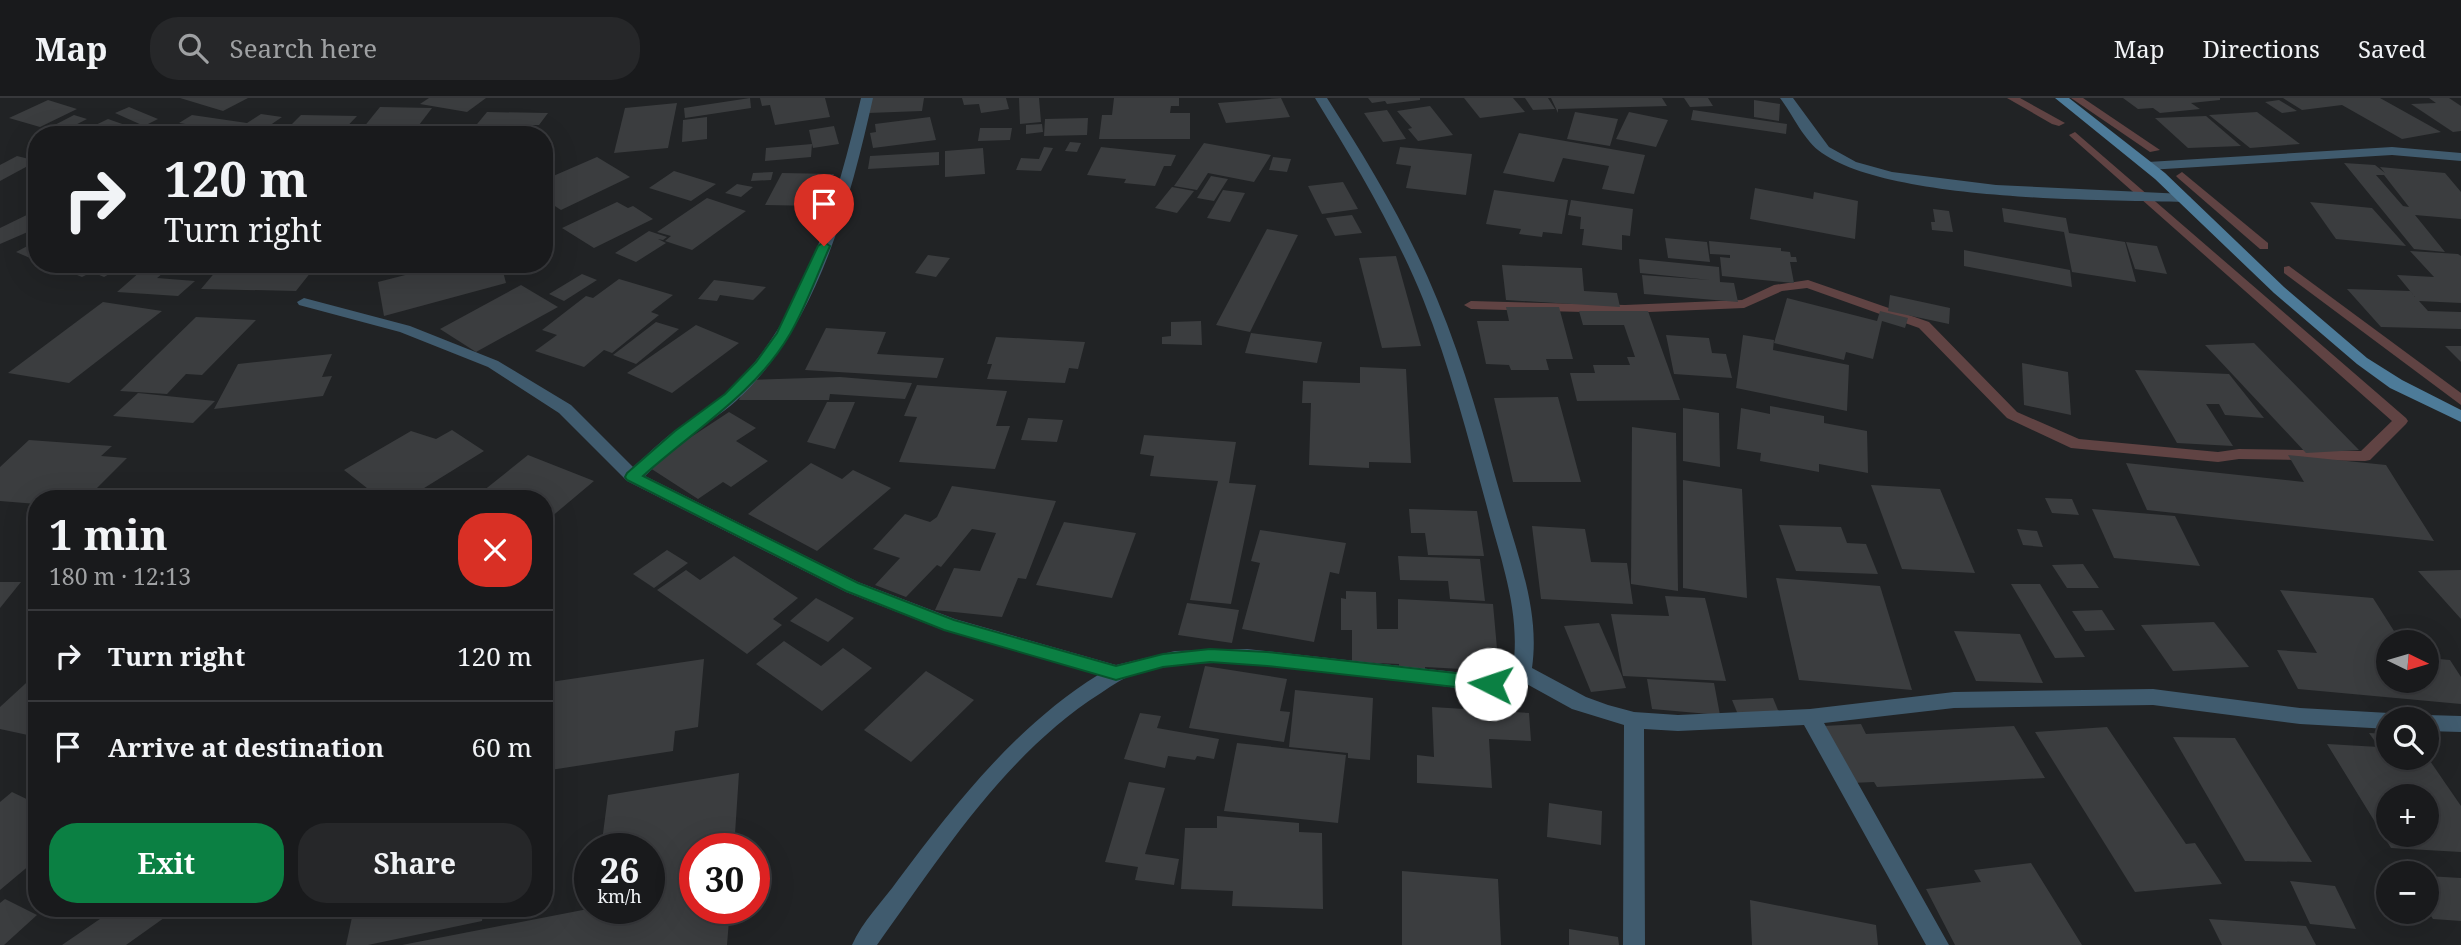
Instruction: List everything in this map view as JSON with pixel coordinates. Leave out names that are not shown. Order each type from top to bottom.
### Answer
[{"type":"street","points":[[633,477],[681,434],[730,398],[761,365],[784,334],[835,223],[867,98]]},
{"type":"street","points":[[863,945],[927,859],[1003,767],[1053,718],[1116,673],[1163,661],[1210,656],[1267,659],[1491,684],[1510,681],[1522,672],[1525,651],[1517,583],[1466,404],[1438,320],[1398,230],[1321,98]]},
{"type":"street","points":[[1786,98],[1825,150],[1844,161],[1880,172],[1918,181],[2028,191],[2184,198]]},
{"type":"street","points":[[2061,98],[2148,166],[2280,290],[2362,361],[2396,384],[2459,419]]},
{"type":"street","points":[[2148,166],[2392,151],[2461,157]]},
{"type":"street","points":[[304,302],[405,329],[493,364],[565,409],[633,477],[852,587],[950,625],[1116,673]]},
{"type":"street","points":[[1522,672],[1579,703],[1634,720],[1678,723],[1810,717],[1954,700],[2153,697],[2300,716],[2376,719]]},
{"type":"street","points":[[1810,717],[1938,945]]},
{"type":"street","points":[[1634,720],[1634,945]]},
{"type":"street","points":[[2439,723],[2461,724]]},
{"type":"building","points":[[180,98],[248,98],[223,111]]},
{"type":"building","points":[[429,98],[486,98],[467,112],[420,104]]},
{"type":"building","points":[[750,98],[751,108],[685,118],[684,108]]},
{"type":"building","points":[[760,98],[825,98],[830,117],[775,125],[770,105],[762,106]]},
{"type":"building","points":[[872,98],[924,98],[922,111],[868,113]]},
{"type":"building","points":[[962,98],[1006,98],[1009,109],[981,113],[979,104],[964,105]]},
{"type":"building","points":[[1019,98],[1039,98],[1041,122],[1020,124]]},
{"type":"building","points":[[1114,98],[1179,98],[1179,106],[1171,106],[1170,113],[1190,113],[1190,139],[1099,139],[1102,115],[1112,115]]},
{"type":"building","points":[[1281,98],[1290,117],[1226,123],[1218,103]]},
{"type":"building","points":[[1368,98],[1420,100],[1387,104],[1385,101],[1372,103]]},
{"type":"building","points":[[1464,98],[1513,98],[1525,112],[1480,118]]},
{"type":"building","points":[[1525,98],[1548,98],[1555,109],[1533,110]]},
{"type":"building","points":[[1551,98],[1662,98],[1667,106],[1558,109],[1558,113]]},
{"type":"building","points":[[1684,98],[1708,98],[1713,106],[1690,107]]},
{"type":"building","points":[[2123,98],[2220,100],[2191,103],[2200,109],[2160,113],[2153,108],[2138,109]]},
{"type":"building","points":[[2283,98],[2380,98],[2441,132],[2402,139],[2342,105],[2302,110]]},
{"type":"building","points":[[2429,98],[2449,98],[2461,106],[2461,131],[2453,132],[2411,104],[2436,103]]},
{"type":"building","points":[[48,100],[77,109],[42,126],[9,118]]},
{"type":"building","points":[[1754,100],[1780,104],[1779,121],[1754,117]]},
{"type":"building","points":[[2279,100],[2297,111],[2282,113],[2265,102]]},
{"type":"building","points":[[677,103],[668,148],[614,153],[625,108]]},
{"type":"building","points":[[1430,106],[1453,135],[1418,141],[1408,129],[1412,128],[1397,111]]},
{"type":"building","points":[[129,107],[158,119],[144,126],[115,113]]},
{"type":"building","points":[[380,107],[432,108],[418,126],[365,126]]},
{"type":"building","points":[[1387,110],[1406,139],[1383,142],[1364,113]]},
{"type":"building","points":[[1693,110],[1787,124],[1786,134],[1691,120]]},
{"type":"building","points":[[487,112],[548,113],[539,125],[475,126]]},
{"type":"building","points":[[1575,112],[1618,119],[1610,146],[1567,139]]},
{"type":"building","points":[[1629,112],[1668,120],[1656,147],[1616,139]]},
{"type":"building","points":[[2257,112],[2300,144],[2250,148],[2209,115]]},
{"type":"building","points":[[261,114],[282,117],[269,126],[198,126],[179,123],[192,115],[247,123]]},
{"type":"building","points":[[74,115],[87,119],[73,126],[53,126]]},
{"type":"building","points":[[301,115],[357,116],[348,126],[290,126]]},
{"type":"building","points":[[2206,116],[2241,146],[2188,148],[2155,118]]},
{"type":"building","points":[[707,117],[707,139],[682,142],[683,120]]},
{"type":"building","points":[[930,117],[936,140],[873,148],[870,133],[876,132],[875,124]]},
{"type":"building","points":[[1088,118],[1087,135],[1044,136],[1045,119]]},
{"type":"building","points":[[108,119],[128,126],[94,126]]},
{"type":"building","points":[[1042,124],[1043,132],[1026,134],[1026,125]]},
{"type":"building","points":[[834,126],[839,144],[813,148],[809,130]]},
{"type":"building","points":[[980,128],[1012,128],[1010,140],[978,141]]},
{"type":"building","points":[[1519,133],[1645,155],[1634,194],[1602,189],[1609,166],[1563,158],[1554,182],[1503,173]]},
{"type":"building","points":[[1070,142],[1081,143],[1077,152],[1065,151]]},
{"type":"building","points":[[1204,143],[1271,155],[1254,182],[1208,173],[1197,190],[1174,186]]},
{"type":"building","points":[[812,144],[811,157],[765,161],[766,148]]},
{"type":"building","points":[[1044,147],[1053,148],[1041,171],[1016,170],[1021,158],[1039,159]]},
{"type":"building","points":[[1101,147],[1176,155],[1171,166],[1164,166],[1155,186],[1124,183],[1126,179],[1087,175]]},
{"type":"building","points":[[1400,147],[1472,154],[1466,195],[1406,188],[1411,166],[1396,164]]},
{"type":"building","points":[[983,148],[985,174],[945,177],[945,151]]},
{"type":"building","points":[[939,152],[939,165],[868,169],[870,156]]},
{"type":"building","points":[[17,156],[28,159],[28,166],[0,181],[0,165]]},
{"type":"building","points":[[597,157],[630,177],[561,210],[553,205],[553,176]]},
{"type":"building","points":[[1273,157],[1291,159],[1287,172],[1269,170]]},
{"type":"building","points":[[2344,163],[2375,165],[2385,173],[2380,167],[2445,173],[2461,192],[2461,219],[2415,215],[2445,252],[2414,249]],"holes":[[[2376,175],[2384,175],[2409,207],[2403,206]]]},
{"type":"building","points":[[674,171],[716,184],[691,201],[649,188]]},
{"type":"building","points":[[773,172],[771,180],[751,181],[753,173]]},
{"type":"building","points":[[782,173],[834,174],[819,206],[765,205]]},
{"type":"building","points":[[1211,176],[1228,179],[1214,201],[1197,198]]},
{"type":"building","points":[[1343,182],[1358,209],[1322,214],[1308,186]]},
{"type":"building","points":[[737,184],[753,187],[741,197],[725,193]]},
{"type":"building","points":[[1172,187],[1194,191],[1177,213],[1155,208]]},
{"type":"building","points":[[1755,188],[1813,199],[1814,192],[1858,201],[1855,239],[1750,219]]},
{"type":"building","points":[[1223,190],[1245,193],[1230,222],[1207,218]]},
{"type":"building","points":[[1494,190],[1568,200],[1562,234],[1543,232],[1542,237],[1519,234],[1521,229],[1486,224]]},
{"type":"building","points":[[707,198],[746,211],[692,250],[665,241],[671,236],[657,232]]},
{"type":"building","points":[[1571,200],[1633,209],[1630,236],[1622,235],[1622,250],[1582,245],[1584,229],[1580,229],[1581,217],[1568,215]]},
{"type":"building","points":[[617,202],[628,208],[633,206],[653,219],[594,248],[562,228]]},
{"type":"building","points":[[2310,202],[2372,208],[2406,246],[2336,239]]},
{"type":"building","points":[[2002,208],[2066,218],[2069,233],[2125,242],[2136,282],[2072,272],[2064,232],[2004,222]]},
{"type":"building","points":[[1933,209],[1949,211],[1953,232],[1932,230],[1931,222],[1935,222]]},
{"type":"building","points":[[28,214],[28,232],[0,244],[0,228]]},
{"type":"building","points":[[1352,215],[1362,233],[1335,236],[1326,218]]},
{"type":"building","points":[[1267,229],[1298,235],[1250,332],[1216,325]]},
{"type":"building","points":[[649,231],[667,237],[658,239],[666,243],[636,262],[615,253]]},
{"type":"building","points":[[1665,238],[1707,242],[1710,262],[1668,258]]},
{"type":"building","points":[[1709,241],[1781,248],[1781,251],[1790,252],[1797,262],[1790,262],[1794,283],[1722,276],[1720,257],[1730,258],[1730,255],[1710,254]]},
{"type":"building","points":[[2126,242],[2157,246],[2167,274],[2135,269]]},
{"type":"building","points":[[28,246],[28,257],[16,252]]},
{"type":"building","points":[[1964,250],[2070,270],[2072,287],[1964,266]]},
{"type":"building","points":[[2410,251],[2461,256],[2461,303],[2419,301],[2428,311],[2461,312],[2461,329],[2381,327],[2347,289],[2410,291],[2415,297],[2397,275],[2434,277]]},
{"type":"building","points":[[928,255],[950,258],[936,277],[915,273]]},
{"type":"building","points":[[1396,256],[1421,346],[1382,348],[1359,258]]},
{"type":"building","points":[[1639,259],[1719,267],[1720,282],[1734,283],[1738,302],[1644,294],[1642,275],[1710,280],[1640,273]]},
{"type":"building","points":[[1502,265],[1582,268],[1584,291],[1617,293],[1620,307],[1506,300]]},
{"type":"building","points":[[72,273],[90,273],[82,277]]},
{"type":"building","points":[[94,273],[111,273],[104,277]]},
{"type":"building","points":[[139,273],[163,273],[157,278],[195,281],[178,296],[117,292]]},
{"type":"building","points":[[214,273],[310,273],[296,291],[201,289]]},
{"type":"building","points":[[413,273],[503,273],[506,283],[384,316],[378,282]]},
{"type":"building","points":[[582,274],[597,280],[564,301],[549,294]]},
{"type":"building","points":[[619,279],[673,295],[651,312],[659,315],[612,353],[604,350],[584,367],[535,351],[557,335],[542,330],[586,296],[593,298]]},
{"type":"building","points":[[714,280],[766,287],[753,300],[720,295],[717,301],[698,299]]},
{"type":"building","points":[[521,285],[558,307],[476,352],[440,329]]},
{"type":"building","points":[[1890,295],[1950,308],[1949,324],[1888,311]]},
{"type":"building","points":[[1787,298],[1877,321],[1880,311],[1908,318],[1905,328],[1882,321],[1873,359],[1846,352],[1844,360],[1774,343]]},
{"type":"building","points":[[103,302],[162,311],[69,383],[8,373]]},
{"type":"building","points":[[1506,307],[1559,307],[1573,359],[1546,359],[1549,370],[1511,370],[1509,365],[1486,364],[1477,321],[1509,321]]},
{"type":"building","points":[[1579,311],[1648,311],[1680,400],[1577,401],[1570,373],[1595,373],[1593,365],[1630,365],[1627,357],[1635,357],[1624,325],[1583,325]]},
{"type":"building","points":[[196,317],[256,320],[202,375],[186,374],[167,394],[120,391]]},
{"type":"building","points":[[1201,321],[1202,345],[1162,344],[1162,337],[1171,336],[1171,322]]},
{"type":"building","points":[[656,322],[679,329],[636,364],[613,355]]},
{"type":"building","points":[[696,325],[739,343],[672,393],[627,373]]},
{"type":"building","points":[[826,328],[886,332],[877,354],[944,358],[937,378],[805,370]]},
{"type":"building","points":[[1251,333],[1322,342],[1317,363],[1245,353]]},
{"type":"building","points":[[1666,335],[1709,338],[1712,353],[1726,354],[1732,378],[1674,374]]},
{"type":"building","points":[[1743,335],[1774,340],[1773,350],[1849,365],[1847,411],[1736,388]]},
{"type":"building","points":[[996,337],[1085,342],[1078,369],[1069,368],[1065,383],[987,379],[992,364],[987,364]]},
{"type":"building","points":[[2254,343],[2359,450],[2306,453],[2205,345]]},
{"type":"building","points":[[2445,346],[2461,346],[2461,362]]},
{"type":"building","points":[[332,354],[322,377],[332,376],[323,396],[214,409],[238,364]]},
{"type":"building","points":[[2022,363],[2068,372],[2071,415],[2024,405]]},
{"type":"building","points":[[1360,367],[1406,369],[1411,463],[1369,462],[1369,468],[1309,465],[1311,403],[1302,403],[1303,381],[1360,383]]},
{"type":"building","points":[[2135,370],[2229,374],[2264,418],[2225,415],[2219,404],[2206,404],[2233,446],[2177,443]]},
{"type":"building","points":[[840,377],[912,383],[905,399],[830,394],[829,400],[739,400],[748,380]]},
{"type":"building","points":[[917,385],[1007,391],[996,426],[1010,426],[995,469],[899,462],[917,417],[904,416]]},
{"type":"building","points":[[138,393],[215,401],[193,423],[113,416]]},
{"type":"building","points":[[1558,397],[1581,482],[1513,482],[1494,398]]},
{"type":"building","points":[[827,402],[855,402],[835,449],[807,442]]},
{"type":"building","points":[[1770,406],[1824,416],[1824,423],[1867,431],[1868,473],[1819,464],[1819,472],[1760,461],[1761,453],[1737,449],[1741,408],[1770,414]]},
{"type":"building","points":[[1683,408],[1719,413],[1720,467],[1683,461]]},
{"type":"building","points":[[729,412],[756,428],[736,441],[768,461],[731,487],[723,482],[698,499],[647,466]]},
{"type":"building","points":[[1028,418],[1063,420],[1057,442],[1021,440]]},
{"type":"building","points":[[1632,427],[1676,433],[1678,591],[1631,584]]},
{"type":"building","points":[[452,430],[484,451],[421,490],[370,490],[344,470],[411,431],[436,439]]},
{"type":"building","points":[[1144,435],[1236,442],[1229,483],[1256,485],[1231,604],[1190,600],[1218,481],[1150,476],[1154,456],[1140,454]]},
{"type":"building","points":[[29,440],[112,446],[101,456],[127,458],[95,490],[28,490],[28,503],[0,501],[0,467]]},
{"type":"building","points":[[528,455],[594,481],[553,515],[553,490],[484,490]]},
{"type":"building","points":[[2288,455],[2386,465],[2434,541],[2147,510],[2126,463],[2304,482]]},
{"type":"building","points":[[811,463],[842,479],[853,470],[891,488],[817,551],[748,514]]},
{"type":"building","points":[[1683,480],[1742,489],[1747,598],[1683,588]]},
{"type":"building","points":[[1871,485],[1940,489],[1975,573],[1902,569]]},
{"type":"building","points":[[952,486],[1056,501],[1026,579],[1018,578],[1002,617],[935,610],[954,568],[980,571],[996,533],[972,529],[941,567],[937,565],[906,597],[875,585],[900,558],[873,549],[905,514],[930,522],[937,517]]},
{"type":"building","points":[[2045,498],[2072,499],[2079,515],[2052,513]]},
{"type":"building","points":[[1409,509],[1477,511],[1484,556],[1428,555],[1425,533],[1411,533]]},
{"type":"building","points":[[2092,509],[2175,516],[2200,566],[2114,558]]},
{"type":"building","points":[[1064,522],[1136,533],[1112,598],[1036,585]]},
{"type":"building","points":[[1779,525],[1841,527],[1847,543],[1866,544],[1878,574],[1796,571]]},
{"type":"building","points":[[1532,526],[1585,529],[1591,562],[1627,563],[1633,604],[1541,599]]},
{"type":"building","points":[[2017,529],[2037,531],[2043,547],[2023,545]]},
{"type":"building","points":[[1260,530],[1346,543],[1339,574],[1330,572],[1314,642],[1242,629],[1260,563],[1251,561]]},
{"type":"building","points":[[667,550],[688,563],[654,588],[633,574]]},
{"type":"building","points":[[734,556],[798,598],[773,619],[782,625],[747,654],[657,590],[686,570],[700,580]]},
{"type":"building","points":[[1398,556],[1480,559],[1485,601],[1450,599],[1448,581],[1400,580]]},
{"type":"building","points":[[2083,564],[2099,588],[2067,588],[2052,565]]},
{"type":"building","points":[[2461,570],[2461,619],[2418,571]]},
{"type":"building","points":[[1776,578],[1880,586],[1912,690],[1799,680]]},
{"type":"building","points":[[0,582],[21,582],[0,608]]},
{"type":"building","points":[[2011,584],[2040,584],[2085,657],[2055,658]]},
{"type":"building","points":[[2280,590],[2373,598],[2393,630],[2376,630],[2376,693],[2440,693],[2440,659],[2450,660],[2461,677],[2461,704],[2298,689],[2277,650],[2317,653]]},
{"type":"building","points":[[1346,591],[1376,592],[1377,629],[1398,629],[1398,599],[1493,604],[1499,671],[1425,667],[1425,670],[1399,668],[1399,664],[1352,662],[1352,630],[1341,630],[1341,598],[1346,599]]},
{"type":"building","points":[[1665,596],[1705,598],[1726,681],[1623,676],[1611,614],[1669,616]]},
{"type":"building","points":[[816,598],[854,618],[828,642],[790,621]]},
{"type":"building","points":[[1187,603],[1239,610],[1232,643],[1178,635]]},
{"type":"building","points":[[2102,610],[2115,630],[2085,631],[2072,611]]},
{"type":"building","points":[[2214,622],[2249,667],[2173,671],[2141,625]]},
{"type":"building","points":[[1599,623],[1626,688],[1591,692],[1564,626]]},
{"type":"building","points":[[1954,631],[2020,634],[2043,683],[1976,681]]},
{"type":"building","points":[[784,641],[821,666],[843,648],[872,668],[822,711],[756,664]]},
{"type":"building","points":[[704,659],[698,727],[675,731],[673,751],[553,770],[553,682]]},
{"type":"building","points":[[1205,666],[1287,679],[1280,711],[1290,712],[1284,742],[1189,728]]},
{"type":"building","points":[[926,671],[974,700],[911,762],[864,730]]},
{"type":"building","points":[[1647,679],[1714,683],[1720,715],[1652,709]]},
{"type":"building","points":[[28,681],[28,735],[0,729],[0,707]]},
{"type":"building","points":[[1295,690],[1373,698],[1370,760],[1348,758],[1348,753],[1289,747]]},
{"type":"building","points":[[1773,698],[1780,715],[1739,717],[1732,700]]},
{"type":"building","points":[[1432,707],[1529,713],[1531,741],[1489,739],[1492,788],[1417,783],[1417,755],[1434,757]]},
{"type":"building","points":[[1140,713],[1161,716],[1157,728],[1219,739],[1214,759],[1197,756],[1195,760],[1168,756],[1165,768],[1124,759]]},
{"type":"building","points":[[1861,724],[1866,734],[2014,726],[2045,778],[1877,787],[1874,782],[1851,783],[1824,726]]},
{"type":"building","points":[[2107,727],[2186,844],[2195,843],[2222,884],[2135,892],[2035,732]]},
{"type":"building","points":[[2369,733],[2376,733],[2376,743]]},
{"type":"building","points":[[2173,737],[2235,738],[2312,862],[2245,861]]},
{"type":"building","points":[[1237,743],[1346,755],[1338,823],[1224,811]]},
{"type":"building","points":[[2327,744],[2376,747],[2376,770],[2436,770],[2461,806],[2461,852],[2391,848],[2439,847],[2439,784],[2376,784],[2376,824]]},
{"type":"building","points":[[739,773],[735,833],[679,833],[679,924],[729,924],[727,945],[402,945],[574,912],[574,924],[665,924],[665,833],[603,833],[608,795]]},
{"type":"building","points":[[1129,782],[1165,788],[1145,854],[1179,859],[1174,885],[1135,880],[1138,867],[1105,862]]},
{"type":"building","points":[[12,792],[28,800],[28,867],[0,890],[0,802]]},
{"type":"building","points":[[1549,803],[1602,811],[1601,845],[1547,837]]},
{"type":"building","points":[[1217,816],[1299,823],[1299,832],[1322,833],[1323,909],[1232,906],[1233,891],[1181,889],[1185,828],[1217,828]]},
{"type":"building","points":[[2031,863],[2082,945],[1955,945],[1926,889],[1981,882],[1974,870]]},
{"type":"building","points":[[1402,871],[1498,879],[1501,945],[1402,945]]},
{"type":"building","points":[[2439,877],[2461,878],[2461,921],[2439,919]]},
{"type":"building","points":[[2290,881],[2335,886],[2356,929],[2310,924]]},
{"type":"building","points":[[5,899],[28,910],[28,917],[35,917],[4,945],[0,945],[0,903]]},
{"type":"building","points":[[1750,900],[1876,925],[1878,945],[1752,945]]},
{"type":"building","points":[[103,917],[165,917],[126,945],[62,945]]},
{"type":"building","points":[[352,917],[483,917],[482,921],[368,945],[346,945]]},
{"type":"building","points":[[2209,919],[2306,926],[2316,945],[2222,945]]},
{"type":"building","points":[[1569,929],[1618,937],[1619,945],[1569,945]]},
{"type":"waterway","points":[[2012,98],[2059,123],[2056,122]]},
{"type":"waterway","points":[[2076,98],[2154,150]]},
{"type":"waterway","points":[[1471,305],[1625,309],[1744,304],[1779,288],[1808,284],[1924,325],[2012,415],[2076,444],[2218,457],[2239,454],[2365,456],[2401,421],[2075,135]]},
{"type":"waterway","points":[[2182,176],[2264,246]]},
{"type":"waterway","points":[[2289,270],[2461,400]]},
{"type":"route","points":[[824,246],[784,334],[761,365],[730,398],[681,434],[633,477],[852,587],[950,625],[1116,673],[1163,661],[1210,656],[1267,659],[1491,684]]}]
